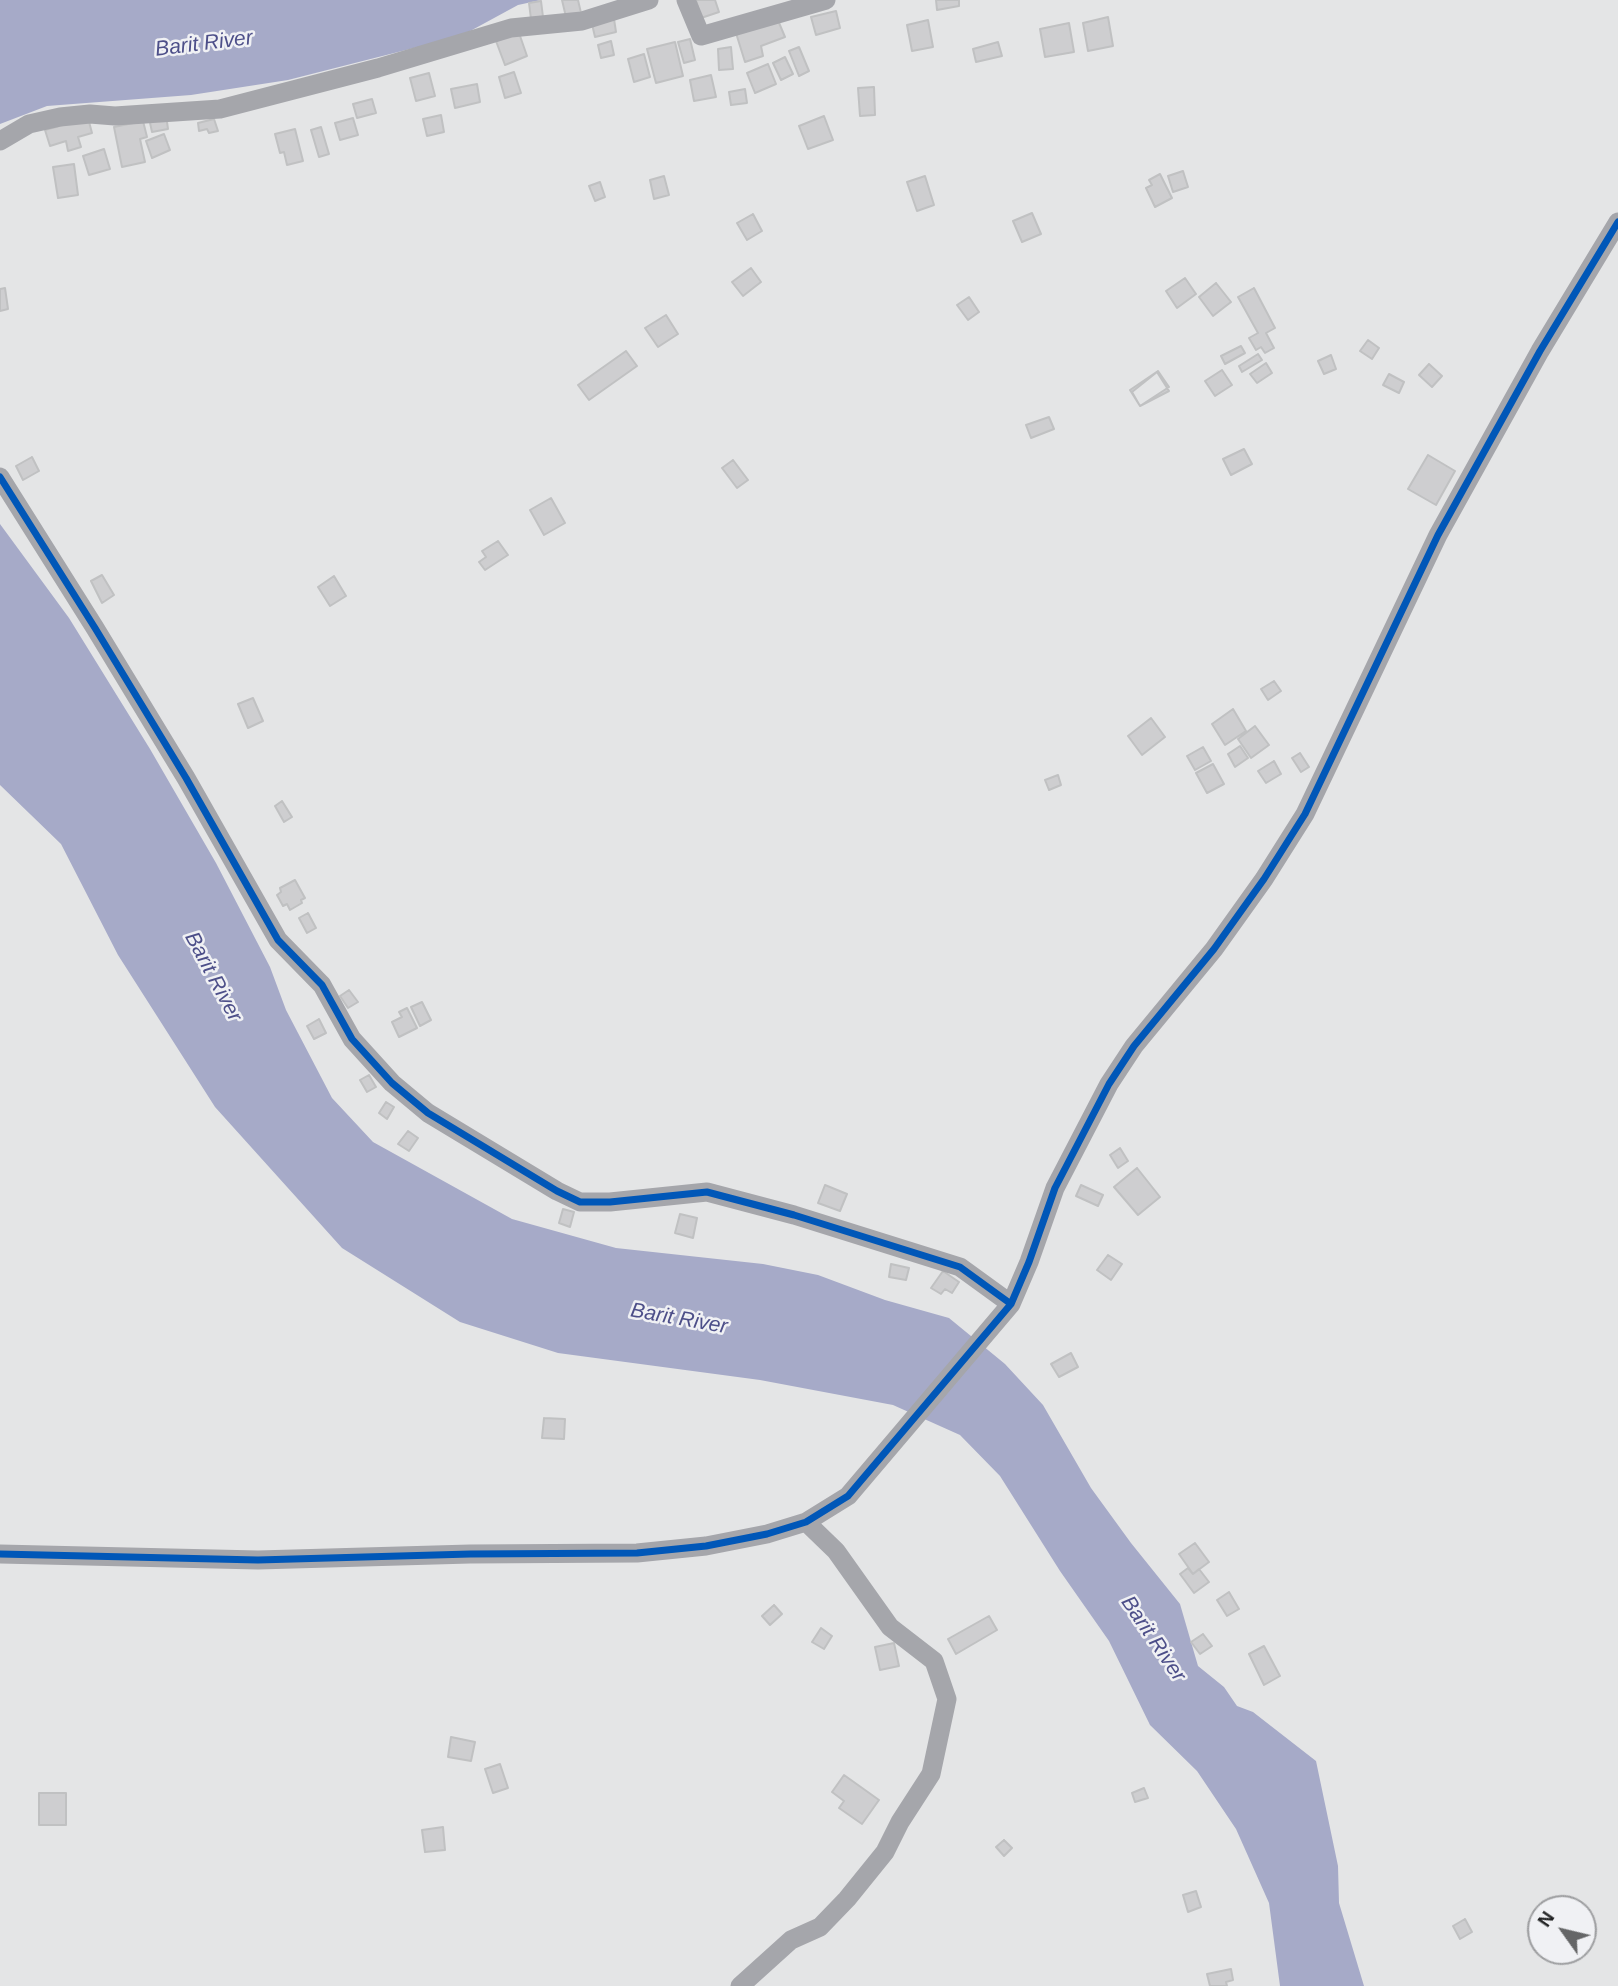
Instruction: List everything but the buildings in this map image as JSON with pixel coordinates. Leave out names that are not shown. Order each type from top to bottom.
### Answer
[{"type":"street","points":[[0,141],[29,124],[60,117],[220,109],[378,68],[511,27],[582,21],[649,0]]},
{"type":"street","points":[[686,0],[701,36],[826,0]]},
{"type":"street","points":[[0,1554],[258,1560],[637,1553],[706,1546],[767,1534],[806,1522],[848,1496],[1011,1304],[1055,1188],[1102,1095],[1134,1046],[1214,949],[1264,879],[1305,814],[1438,535],[1540,351],[1618,222]]},
{"type":"street","points":[[0,477],[109,651],[278,940],[322,985],[352,1040],[401,1091],[428,1113],[557,1191],[580,1202],[610,1202],[707,1192],[794,1214],[960,1268],[1011,1304]]},
{"type":"street","points":[[740,1986],[791,1940],[820,1927],[885,1852],[900,1822],[931,1774],[947,1699],[934,1661],[890,1626],[836,1551],[806,1522]]},
{"type":"water","name":"Barit River","points":[[0,0],[541,0],[518,5],[461,36],[288,80],[191,95],[47,106],[0,124]]},
{"type":"water","name":"Barit River","points":[[0,524],[69,618],[216,863],[270,967],[286,1010],[332,1098],[373,1142],[512,1219],[616,1248],[763,1264],[818,1275],[885,1300],[949,1318],[1005,1364],[1043,1405],[1091,1488],[1180,1604],[1198,1666],[1224,1687],[1237,1706],[1253,1712],[1316,1761],[1338,1866],[1339,1903],[1364,1986],[1280,1986],[1269,1903],[1236,1829],[1197,1771],[1150,1725],[1109,1641],[1060,1571],[1000,1476],[960,1435],[893,1405],[760,1380],[558,1353],[460,1322],[342,1248],[215,1107],[118,955],[61,844],[0,785]]},
{"type":"cycle path","points":[[0,1554],[258,1560],[637,1553],[706,1546],[767,1534],[806,1522],[848,1496],[1011,1304],[1055,1188],[1109,1084],[1134,1046],[1214,949],[1264,879],[1305,814],[1438,535],[1540,351],[1618,222]]},
{"type":"cycle path","points":[[0,477],[186,778],[278,940],[322,985],[352,1039],[392,1083],[428,1113],[557,1191],[580,1202],[610,1202],[707,1192],[794,1215],[960,1267],[1011,1304]]}]
